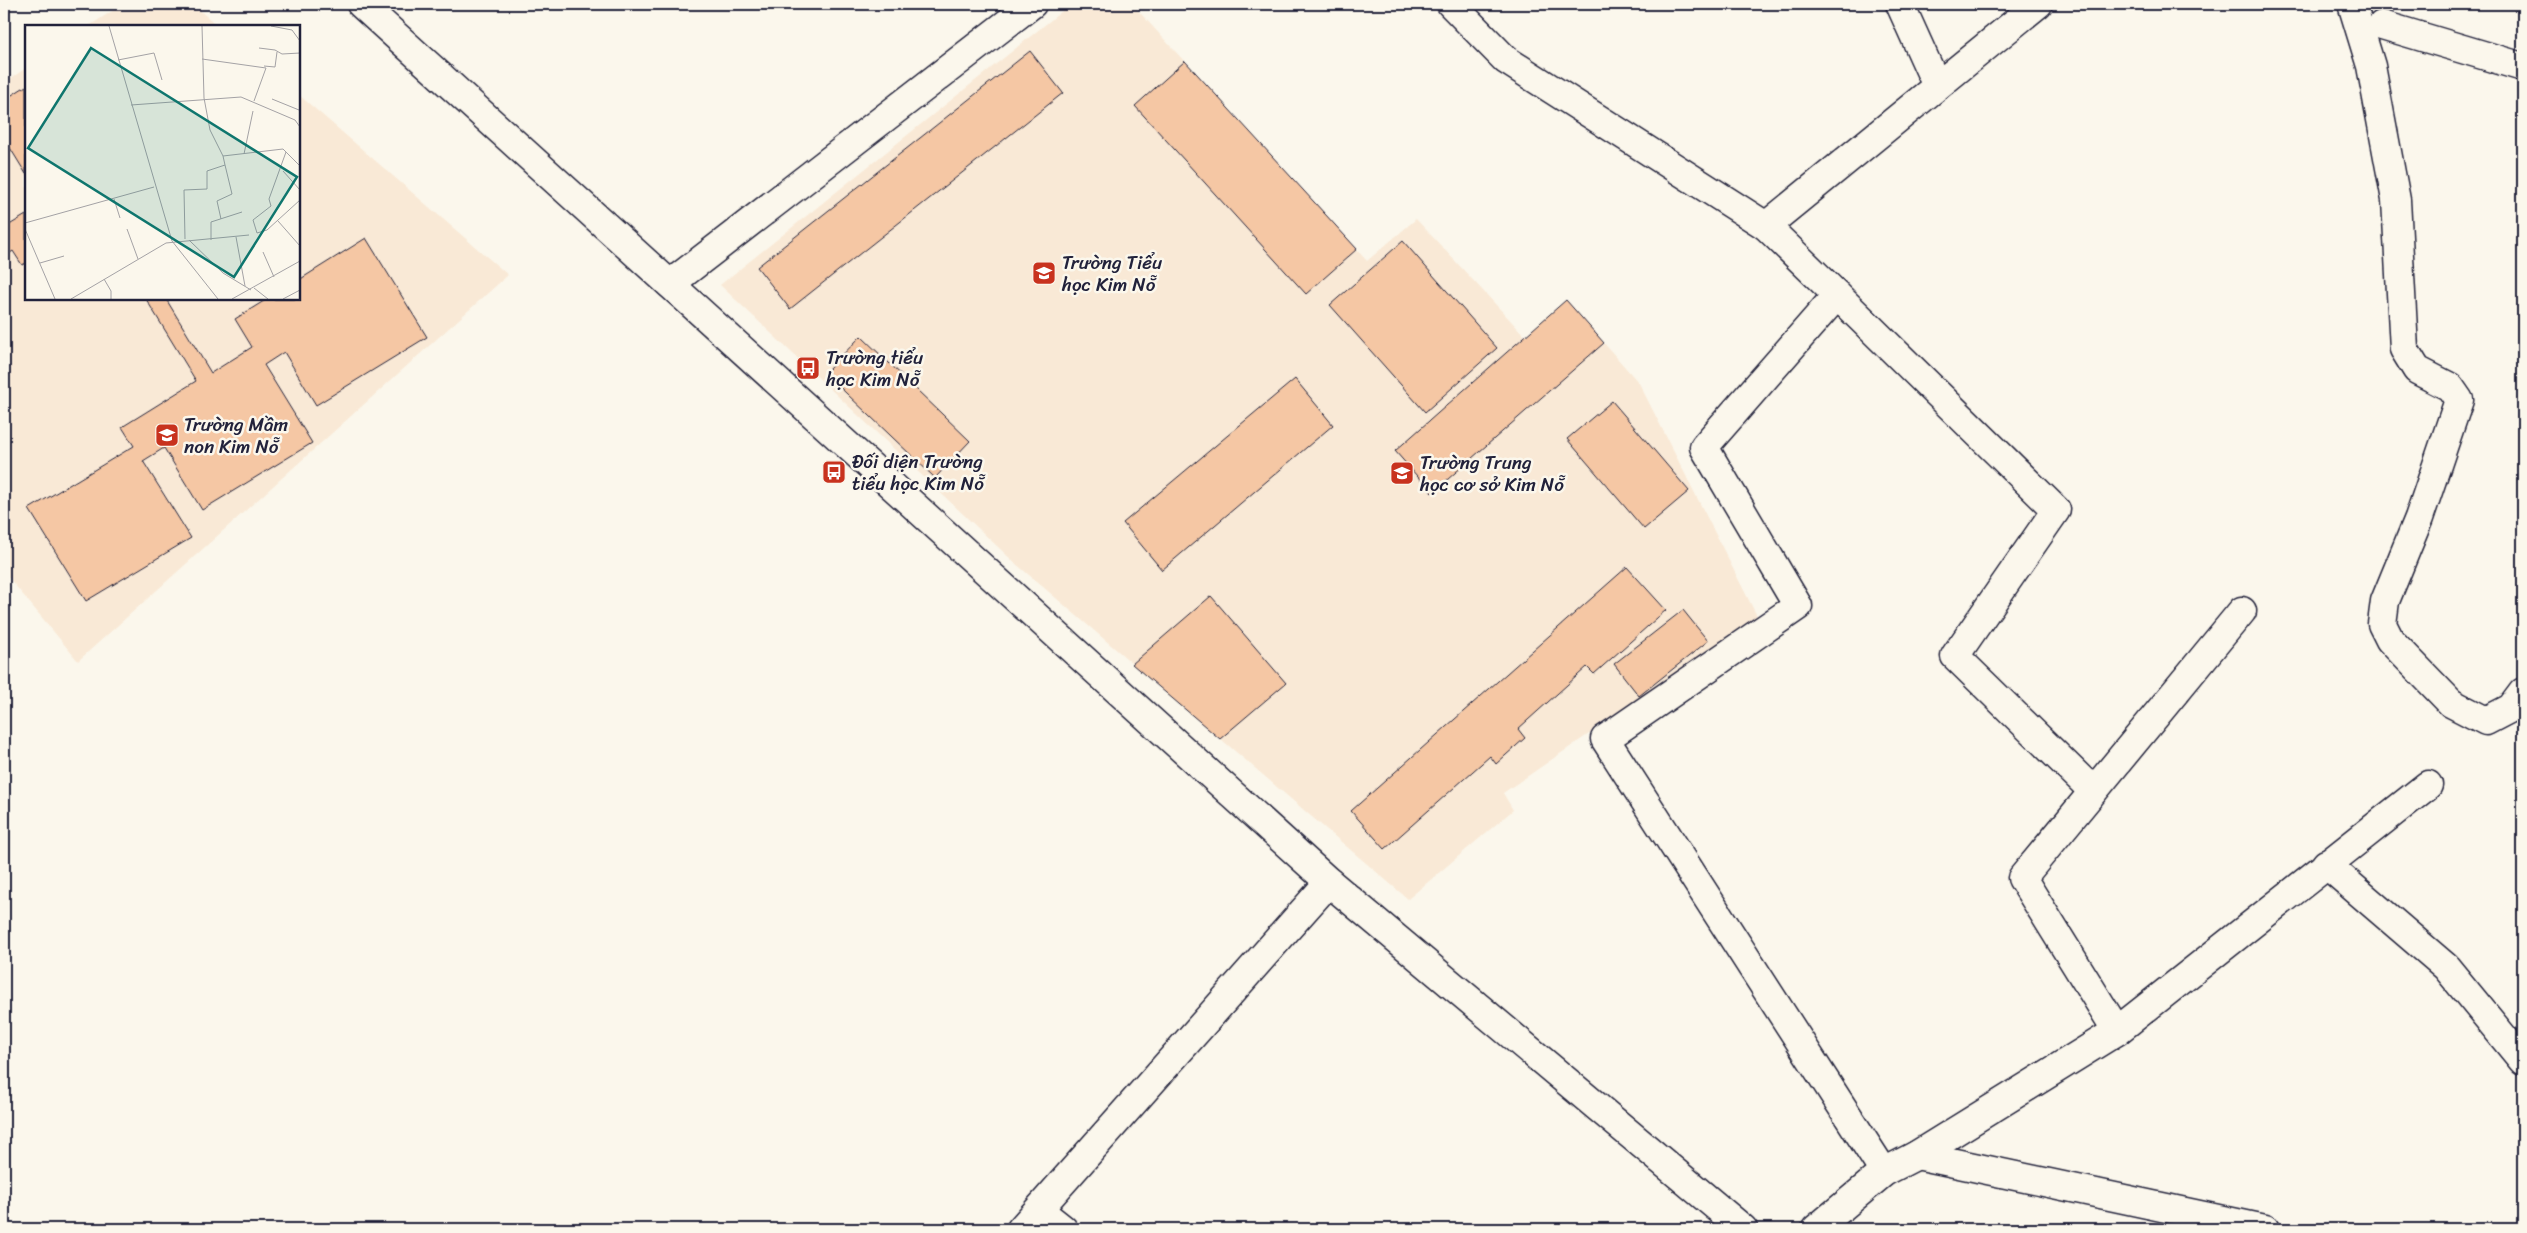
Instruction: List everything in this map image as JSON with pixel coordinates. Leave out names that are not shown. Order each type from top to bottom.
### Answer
[{"type":"street","points":[[361,4],[1330,882],[1742,1229]]},
{"type":"street","points":[[670,284],[1032,4]]},
{"type":"street","points":[[1451,4],[1506,60],[1766,226],[2056,510],[1955,656],[2093,791]]},
{"type":"street","points":[[1900,4],[1937,86]]},
{"type":"street","points":[[1766,226],[2038,4]]},
{"type":"street","points":[[2352,4],[2371,66],[2396,200],[2404,349],[2417,370],[2450,387],[2458,400],[2419,518],[2385,601],[2382,624],[2390,640],[2451,703],[2486,722],[2512,708],[2523,692]]},
{"type":"street","points":[[2382,25],[2523,67]]},
{"type":"street","points":[[1837,295],[1704,447],[1798,606],[1605,739],[1884,1172]]},
{"type":"street","points":[[2117,1031],[2022,878],[2242,611]]},
{"type":"street","points":[[1816,1229],[1884,1172],[1917,1156],[2117,1031],[2428,785]]},
{"type":"street","points":[[2326,864],[2446,967],[2523,1061]]},
{"type":"street","points":[[1063,1229],[1030,1220],[1330,882]]},
{"type":"street","points":[[1917,1156],[2265,1229]]},
{"type":"shaded area","points":[[123,4],[192,4],[217,25],[91,25]]},
{"type":"shaded area","points":[[1071,4],[1132,4],[1367,261],[1416,219],[1525,336],[1566,300],[1639,383],[1758,618],[1503,793],[1513,810],[1408,899],[1015,563],[720,285]]},
{"type":"shaded area","name":"Trường Mầm non Kim Nỗ","points":[[25,69],[25,300],[300,300],[300,96],[508,275],[78,661],[4,572],[4,83]]},
{"type":"building","points":[[1030,51],[1063,93],[790,309],[757,267]]},
{"type":"building","points":[[1185,61],[1357,249],[1306,294],[1135,106]]},
{"type":"building","points":[[25,87],[25,172],[4,138],[4,100]]},
{"type":"building","points":[[25,216],[25,264],[22,265],[13,251],[4,257],[4,223],[6,227]]},
{"type":"building","points":[[366,238],[427,337],[316,405],[284,352],[264,365],[312,443],[202,510],[164,448],[143,461],[191,538],[86,601],[29,509],[134,446],[122,427],[196,381],[147,300],[167,300],[211,373],[252,347],[235,319],[265,300],[300,300],[300,279]]},
{"type":"building","points":[[1403,241],[1497,348],[1425,412],[1330,305]]},
{"type":"building","points":[[1566,300],[1604,343],[1432,493],[1395,451]]},
{"type":"building","points":[[861,336],[970,441],[935,478],[825,373]]},
{"type":"building","points":[[1295,379],[1333,425],[1162,570],[1123,523]]},
{"type":"building","points":[[1612,401],[1689,491],[1644,529],[1567,439]]},
{"type":"building","points":[[1627,567],[1666,610],[1594,674],[1587,667],[1518,729],[1525,738],[1496,764],[1490,756],[1385,849],[1351,811]]},
{"type":"building","points":[[1211,596],[1286,683],[1220,739],[1132,664]]},
{"type":"building","points":[[1683,610],[1708,641],[1639,696],[1614,664]]},
{"type":"place","name":"Trường Tiểu học Kim Nỗ","points":[[1044,273]]},
{"type":"place","name":"Trường tiểu học Kim Nỗ","points":[[808,368]]},
{"type":"place","name":"Trường Mầm non Kim Nỗ","points":[[167,435]]},
{"type":"place","name":"Đối diện Trường tiểu học Kim Nỗ","points":[[834,472]]},
{"type":"place","name":"Trường Trung học cơ sở Kim Nỗ","points":[[1402,473]]}]
